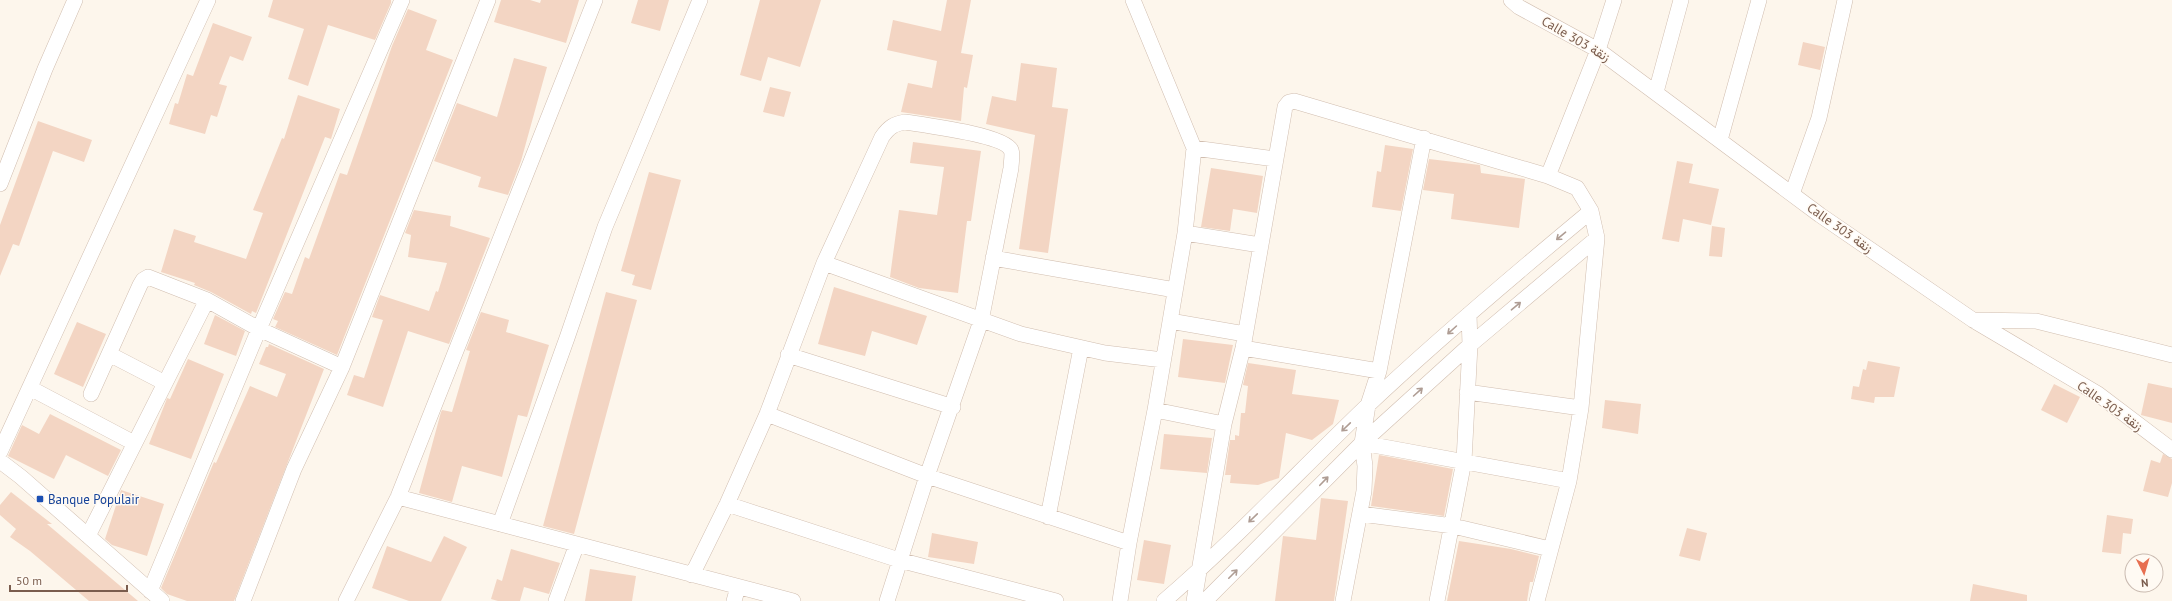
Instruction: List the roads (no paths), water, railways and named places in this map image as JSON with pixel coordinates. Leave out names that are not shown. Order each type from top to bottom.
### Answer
[{"type":"street","points":[[0,184],[45,69],[75,0]]},
{"type":"street","points":[[0,452],[208,0]]},
{"type":"street","points":[[150,591],[259,330],[402,0]]},
{"type":"street","points":[[242,601],[294,469],[342,367],[488,0]]},
{"type":"street","points":[[346,601],[398,497],[595,0]]},
{"type":"street","points":[[500,524],[605,227],[700,0]]},
{"type":"street","points":[[1120,601],[1129,543],[1155,410],[1174,290],[1185,232],[1194,148],[1133,0]]},
{"type":"street","name":"Calle 303 زنقة","points":[[1511,0],[1519,7],[1598,50],[1792,194],[1973,320],[2098,394],[2172,450]]},
{"type":"street","points":[[1548,176],[1598,50],[1614,0]]},
{"type":"street","points":[[1656,92],[1681,0]]},
{"type":"street","points":[[1720,140],[1759,0]]},
{"type":"street","points":[[1792,194],[1819,118],[1845,0]]},
{"type":"street","points":[[1194,601],[1224,424],[1244,341],[1285,107],[1289,102],[1294,101],[1424,138],[1548,176],[1577,188],[1592,211],[1597,238],[1581,408],[1569,481],[1537,601]]},
{"type":"street","points":[[692,574],[767,414],[824,263],[882,137],[888,129],[895,124],[905,122],[992,138],[1006,143],[1012,151],[1011,168],[981,321],[953,407],[927,476],[887,601]]},
{"type":"street","points":[[1344,601],[1361,514],[1365,477],[1362,443],[1368,405],[1379,372],[1424,138]]},
{"type":"street","points":[[1194,148],[1276,159]]},
{"type":"street","points":[[1164,601],[1200,570],[1368,405],[1469,314],[1592,211]]},
{"type":"street","points":[[1185,232],[1260,245]]},
{"type":"street","points":[[1205,601],[1362,443],[1470,345],[1597,238]]},
{"type":"street","points":[[993,258],[1174,290]]},
{"type":"street","points":[[824,263],[981,321],[1021,334],[1081,348],[1163,360]]},
{"type":"street","points":[[91,394],[140,285],[146,278],[155,278],[207,300],[259,330],[342,367]]},
{"type":"street","points":[[88,536],[207,300]]},
{"type":"street","points":[[1438,601],[1464,461],[1470,345],[1469,314]]},
{"type":"street","points":[[1973,320],[2036,321],[2172,355]]},
{"type":"street","points":[[1170,322],[1244,341],[1379,372]]},
{"type":"street","points":[[1048,517],[1081,348]]},
{"type":"street","points":[[109,354],[165,382]]},
{"type":"street","points":[[788,355],[953,407]]},
{"type":"street","points":[[30,388],[134,443]]},
{"type":"street","points":[[1467,392],[1581,408]]},
{"type":"street","points":[[1155,410],[1224,424]]},
{"type":"street","points":[[767,414],[927,476],[1129,543]]},
{"type":"street","points":[[1362,443],[1569,481]]},
{"type":"street","points":[[0,461],[162,601]]},
{"type":"street","points":[[398,497],[692,574],[736,594],[793,601]]},
{"type":"street","points":[[726,504],[899,560],[1056,601]]},
{"type":"street","points":[[1361,514],[1453,526],[1550,549]]},
{"type":"street","points":[[556,601],[577,544]]},
{"type":"place","name":"Banque Populair","points":[[40,499]]}]
